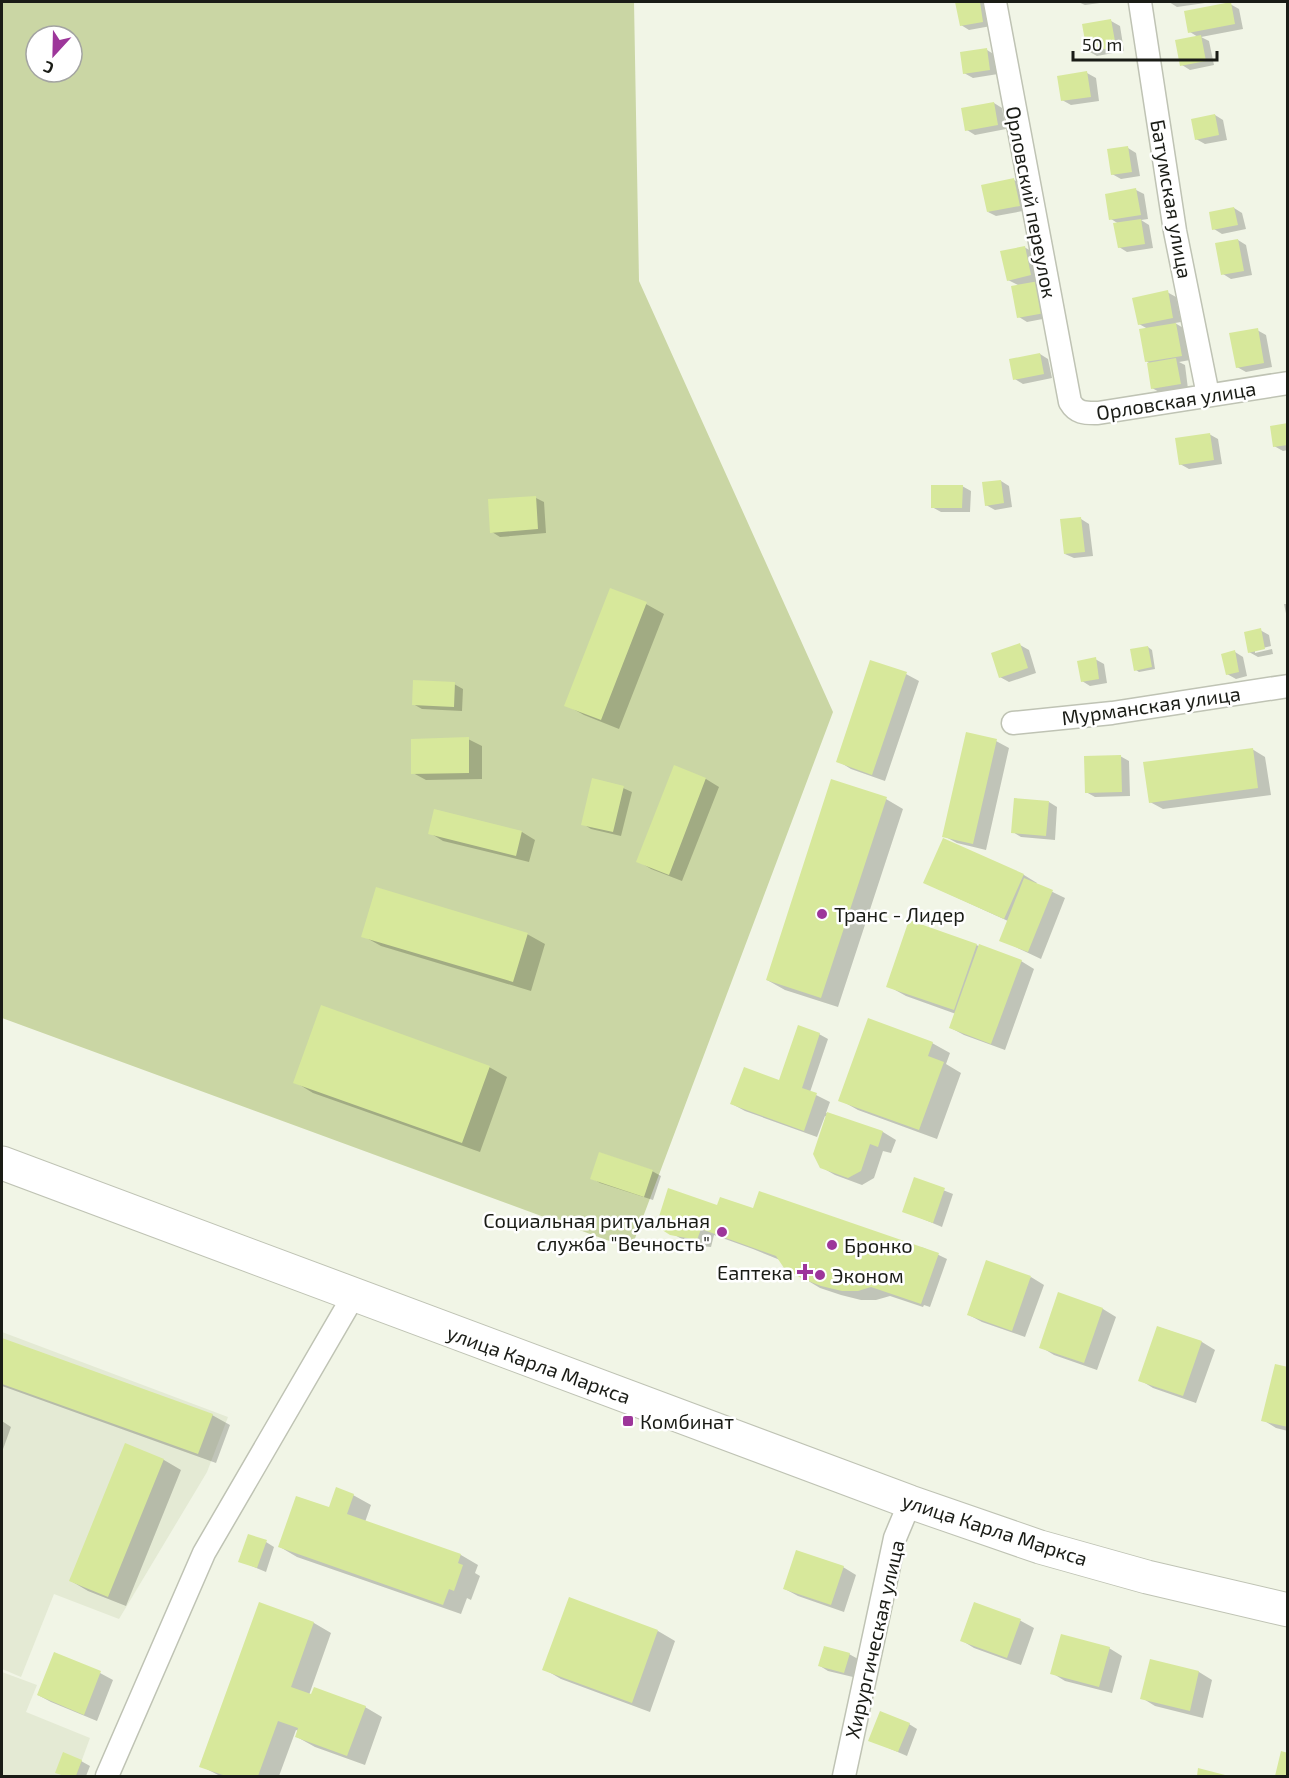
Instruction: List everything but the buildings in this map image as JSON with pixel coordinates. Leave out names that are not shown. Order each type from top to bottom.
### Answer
[{"type":"highway","name":"улица Карла Маркса","points":[[2,1163],[910,1502],[1040,1547],[1287,1610]]},
{"type":"street","name":"Орловский переулок","points":[[995,2],[1070,402]]},
{"type":"street","name":"Батумская улица","points":[[1140,2],[1175,231],[1209,395]]},
{"type":"street","name":"Орловская улица","points":[[1070,402],[1074,410],[1083,413],[1098,413],[1287,383]]},
{"type":"street","name":"Мурманская улица","points":[[1013,723],[1112,713],[1287,686]]},
{"type":"street","points":[[107,1776],[204,1553],[354,1295]]},
{"type":"street","name":"Хирургическая улица","points":[[844,1776],[896,1538],[910,1502]]},
{"type":"shaded area","points":[[2,1332],[228,1417],[207,1472],[119,1619],[54,1594],[21,1677],[2,1669]]},
{"type":"shaded area","points":[[2,1672],[37,1685],[26,1712],[90,1738],[76,1776],[2,1776]]},
{"type":"green space","points":[[2,2],[634,2],[639,281],[833,712],[631,1249],[2,1018]]},
{"type":"place","name":"Транс - Лидер","points":[[822,914]]},
{"type":"place","name":"Социальная ритуальная служба \"Вечность\"","points":[[722,1232]]},
{"type":"place","name":"Бронко","points":[[832,1245]]},
{"type":"place","name":"Еаптека","points":[[805,1272]]},
{"type":"place","name":"Эконом","points":[[820,1275]]},
{"type":"place","name":"Комбинат","points":[[628,1421]]}]
